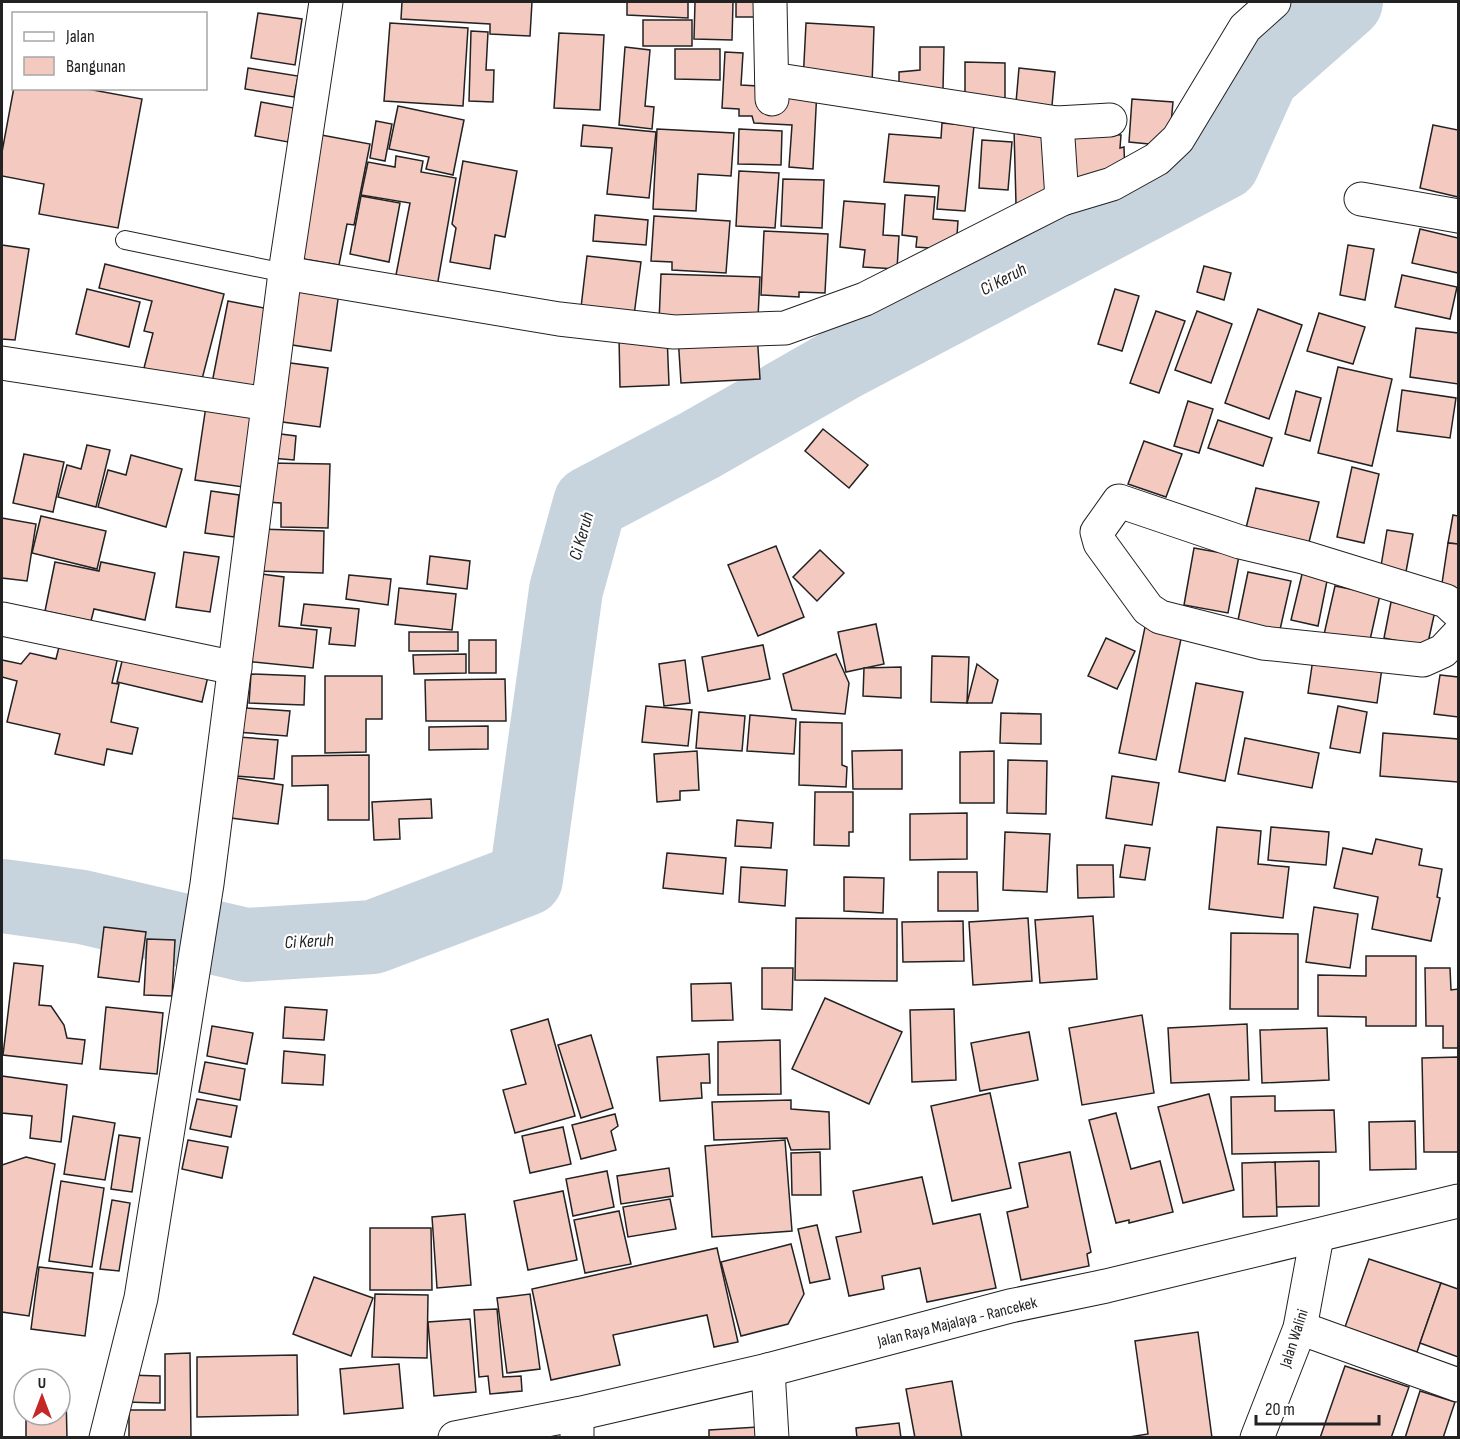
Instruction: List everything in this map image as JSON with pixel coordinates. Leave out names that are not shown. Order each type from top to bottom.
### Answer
[{"type":"street","points":[[106,1437],[141,1298],[207,884],[285,273],[326,2]]},
{"type":"street","points":[[770,2],[772,89],[1057,123],[1110,120]]},
{"type":"street","points":[[285,273],[559,319],[674,332],[785,328],[866,299],[1062,199],[1112,184],[1157,159],[1178,139],[1245,28],[1274,2]]},
{"type":"street","points":[[1057,123],[1062,199]]},
{"type":"street","points":[[1361,199],[1458,216]]},
{"type":"street","points":[[2,363],[268,404]]},
{"type":"street","points":[[1458,612],[1446,601],[1303,557],[1240,542],[1119,501],[1098,532],[1100,543],[1148,609],[1160,617],[1263,643],[1423,660],[1443,651],[1458,635]]},
{"type":"street","points":[[2,619],[235,668]]},
{"type":"street","name":"Jalan Raya Majalaya - Rancekek","points":[[455,1437],[577,1426],[768,1370],[1010,1306],[1106,1286],[1458,1201]]},
{"type":"street","name":"Jalan Walini","points":[[1257,1437],[1300,1328],[1317,1236]]},
{"type":"street","points":[[1300,1328],[1458,1384]]},
{"type":"street","points":[[768,1370],[772,1437]]},
{"type":"lane","points":[[125,240],[285,273]]},
{"type":"building","points":[[402,2],[532,2],[530,36],[490,34],[490,24],[401,19]]},
{"type":"building","points":[[627,2],[688,2],[688,18],[627,15]]},
{"type":"building","points":[[695,2],[733,2],[732,40],[694,39]]},
{"type":"building","points":[[736,2],[758,2],[758,17],[736,17]]},
{"type":"building","points":[[258,13],[302,19],[295,65],[251,58]]},
{"type":"building","points":[[643,20],[692,20],[692,46],[643,46]]},
{"type":"building","points":[[390,23],[468,28],[463,106],[384,101]]},
{"type":"building","points":[[806,23],[874,27],[872,85],[803,82]]},
{"type":"building","points":[[471,31],[488,32],[486,70],[494,70],[493,102],[469,101]]},
{"type":"building","points":[[559,33],[604,35],[600,110],[554,108]]},
{"type":"building","points":[[625,47],[650,50],[645,106],[654,107],[652,129],[619,125]]},
{"type":"building","points":[[920,47],[944,47],[943,89],[899,88],[899,72],[920,70]]},
{"type":"building","points":[[675,49],[720,49],[720,80],[675,79]]},
{"type":"building","points":[[725,52],[743,53],[741,85],[758,86],[757,106],[777,108],[779,87],[817,89],[813,169],[789,167],[792,125],[754,123],[752,116],[739,116],[739,109],[722,108]]},
{"type":"building","points":[[965,62],[1005,63],[1005,106],[965,105]]},
{"type":"building","points":[[248,68],[298,76],[294,97],[245,89]]},
{"type":"building","points":[[1019,68],[1055,72],[1051,117],[1015,114]]},
{"type":"building","points":[[13,90],[93,90],[142,99],[118,228],[39,214],[44,184],[2,176],[2,152]]},
{"type":"building","points":[[1132,99],[1173,102],[1169,146],[1129,142]]},
{"type":"building","points":[[261,102],[294,108],[288,142],[255,136]]},
{"type":"building","points":[[398,106],[464,120],[453,175],[426,169],[429,157],[389,149]]},
{"type":"building","points":[[376,121],[392,124],[385,161],[370,158]]},
{"type":"building","points":[[942,123],[974,126],[965,211],[937,209],[939,186],[884,182],[889,134],[941,138]]},
{"type":"building","points":[[583,125],[656,132],[649,198],[607,194],[612,148],[581,146]]},
{"type":"building","points":[[1433,125],[1458,130],[1458,197],[1420,188]]},
{"type":"building","points":[[657,129],[734,133],[731,176],[698,174],[696,211],[653,209]]},
{"type":"building","points":[[739,129],[782,131],[781,165],[738,164]]},
{"type":"building","points":[[1014,129],[1051,129],[1052,201],[1016,204]]},
{"type":"building","points":[[1066,130],[1121,135],[1120,148],[1124,147],[1125,176],[1065,177]]},
{"type":"building","points":[[316,134],[370,144],[354,225],[347,224],[339,265],[298,258]]},
{"type":"building","points":[[982,140],[1012,142],[1008,190],[979,188]]},
{"type":"building","points":[[396,156],[423,161],[421,172],[456,178],[437,287],[395,280],[410,203],[361,195],[368,162],[395,167]]},
{"type":"building","points":[[463,161],[517,171],[505,237],[495,235],[490,269],[450,262],[456,228],[452,224]]},
{"type":"building","points":[[739,171],[779,173],[775,228],[736,226]]},
{"type":"building","points":[[783,179],[824,180],[822,228],[781,226]]},
{"type":"building","points":[[905,195],[935,197],[933,219],[958,221],[956,250],[916,247],[917,237],[902,235]]},
{"type":"building","points":[[361,196],[400,203],[389,262],[350,254]]},
{"type":"building","points":[[844,201],[885,204],[883,235],[899,236],[897,269],[863,267],[865,250],[840,247]]},
{"type":"building","points":[[595,215],[648,220],[646,245],[593,241]]},
{"type":"building","points":[[654,216],[730,221],[726,273],[672,270],[672,262],[651,261]]},
{"type":"building","points":[[1420,229],[1458,238],[1458,273],[1412,263]]},
{"type":"building","points":[[764,231],[828,234],[825,293],[799,292],[799,297],[761,295]]},
{"type":"building","points":[[2,245],[29,249],[15,340],[2,339]]},
{"type":"building","points":[[1348,245],[1374,249],[1365,300],[1340,295]]},
{"type":"building","points":[[587,256],[641,262],[633,323],[580,316]]},
{"type":"building","points":[[105,264],[224,294],[201,383],[144,368],[153,333],[144,331],[152,301],[99,288]]},
{"type":"building","points":[[1204,266],[1231,273],[1224,300],[1197,292]]},
{"type":"building","points":[[661,274],[760,277],[758,317],[659,322]]},
{"type":"building","points":[[1402,275],[1457,287],[1450,319],[1395,307]]},
{"type":"building","points":[[295,285],[339,292],[331,351],[286,344]]},
{"type":"building","points":[[87,289],[140,302],[129,347],[76,334]]},
{"type":"building","points":[[1115,289],[1139,296],[1122,351],[1098,344]]},
{"type":"building","points":[[228,301],[269,309],[254,391],[212,383]]},
{"type":"building","points":[[1258,309],[1302,325],[1269,419],[1225,403]]},
{"type":"building","points":[[1156,311],[1185,321],[1159,393],[1130,383]]},
{"type":"building","points":[[1197,311],[1232,324],[1211,383],[1175,370]]},
{"type":"building","points":[[1319,313],[1365,327],[1353,364],[1307,351]]},
{"type":"building","points":[[1416,328],[1458,333],[1458,384],[1410,377]]},
{"type":"building","points":[[757,332],[760,379],[681,383],[678,336]]},
{"type":"building","points":[[667,335],[669,385],[620,387],[619,336]]},
{"type":"building","points":[[283,362],[328,368],[320,427],[275,421]]},
{"type":"building","points":[[1338,367],[1392,379],[1372,466],[1318,453]]},
{"type":"building","points":[[1402,390],[1456,398],[1450,438],[1397,431]]},
{"type":"building","points":[[1296,391],[1321,398],[1310,441],[1285,434]]},
{"type":"building","points":[[1188,401],[1213,409],[1199,453],[1174,446]]},
{"type":"building","points":[[206,406],[255,413],[243,487],[195,480]]},
{"type":"building","points":[[1218,420],[1272,438],[1263,466],[1208,448]]},
{"type":"building","points":[[823,429],[868,465],[849,488],[805,451]]},
{"type":"building","points":[[273,433],[296,436],[294,460],[271,458]]},
{"type":"building","points":[[1144,441],[1182,454],[1166,497],[1128,484]]},
{"type":"building","points":[[87,445],[110,450],[96,507],[58,497],[67,465],[81,469]]},
{"type":"building","points":[[24,454],[64,462],[53,512],[13,503]]},
{"type":"building","points":[[131,455],[182,469],[166,527],[98,507],[108,470],[126,475]]},
{"type":"building","points":[[267,463],[330,464],[328,528],[281,527],[281,503],[266,502]]},
{"type":"building","points":[[1352,467],[1379,474],[1364,543],[1337,537]]},
{"type":"building","points":[[1256,488],[1319,502],[1306,554],[1243,540]]},
{"type":"building","points":[[211,491],[239,495],[234,537],[205,533]]},
{"type":"building","points":[[1453,515],[1458,516],[1458,544],[1448,543]]},
{"type":"building","points":[[41,516],[106,531],[97,569],[32,553]]},
{"type":"building","points":[[2,518],[36,524],[27,581],[2,578]]},
{"type":"building","points":[[258,529],[324,531],[323,573],[256,571]]},
{"type":"building","points":[[1387,530],[1413,534],[1405,577],[1380,572]]},
{"type":"building","points":[[1448,543],[1458,544],[1458,592],[1441,590]]},
{"type":"building","points":[[776,546],[804,617],[758,636],[728,565]]},
{"type":"building","points":[[1194,548],[1239,556],[1228,613],[1184,605]]},
{"type":"building","points":[[820,550],[844,573],[817,601],[793,577]]},
{"type":"building","points":[[184,552],[219,557],[210,612],[176,607]]},
{"type":"building","points":[[430,556],[470,561],[467,589],[427,584]]},
{"type":"building","points":[[55,562],[99,571],[101,562],[155,573],[145,620],[94,609],[91,621],[45,611]]},
{"type":"building","points":[[1304,566],[1329,571],[1318,626],[1291,620]]},
{"type":"building","points":[[1248,572],[1291,581],[1279,634],[1237,625]]},
{"type":"building","points":[[254,573],[284,577],[279,626],[317,630],[313,668],[244,661]]},
{"type":"building","points":[[349,575],[391,579],[388,605],[346,599]]},
{"type":"building","points":[[1335,586],[1380,595],[1368,649],[1323,639]]},
{"type":"building","points":[[399,588],[456,594],[452,630],[395,624]]},
{"type":"building","points":[[1391,602],[1435,611],[1427,647],[1384,638]]},
{"type":"building","points":[[304,604],[359,609],[355,646],[329,644],[331,628],[301,625]]},
{"type":"building","points":[[876,624],[884,664],[846,672],[838,632]]},
{"type":"building","points":[[1145,627],[1182,634],[1156,760],[1119,753]]},
{"type":"building","points":[[409,632],[458,632],[458,651],[409,651]]},
{"type":"building","points":[[1106,638],[1135,651],[1117,689],[1088,676]]},
{"type":"building","points":[[61,639],[119,652],[112,683],[119,684],[111,722],[138,728],[132,754],[107,749],[104,765],[55,754],[60,734],[7,722],[17,681],[2,677],[2,660],[21,664],[30,653],[56,659]]},
{"type":"building","points":[[469,640],[496,640],[496,673],[469,673]]},
{"type":"building","points":[[763,645],[770,679],[708,691],[702,657]]},
{"type":"building","points":[[124,653],[209,672],[202,702],[117,682]]},
{"type":"building","points":[[466,654],[466,673],[414,674],[413,655]]},
{"type":"building","points":[[836,654],[849,683],[845,714],[792,710],[783,674]]},
{"type":"building","points":[[932,656],[969,657],[967,703],[931,702]]},
{"type":"building","points":[[1313,659],[1382,668],[1377,703],[1308,693]]},
{"type":"building","points":[[685,660],[690,703],[664,706],[659,664]]},
{"type":"building","points":[[977,664],[998,680],[992,703],[967,703]]},
{"type":"building","points":[[901,667],[901,698],[863,696],[864,668]]},
{"type":"building","points":[[251,674],[305,676],[304,705],[249,703]]},
{"type":"building","points":[[1440,675],[1458,677],[1458,717],[1434,714]]},
{"type":"building","points":[[325,676],[382,676],[382,719],[366,719],[366,752],[325,753]]},
{"type":"building","points":[[505,679],[506,721],[426,721],[425,680]]},
{"type":"building","points":[[1196,683],[1243,692],[1225,781],[1179,772]]},
{"type":"building","points":[[248,684],[247,708],[290,711],[287,736],[236,732]]},
{"type":"building","points":[[646,706],[692,710],[688,746],[642,742]]},
{"type":"building","points":[[1338,706],[1367,712],[1360,753],[1330,748]]},
{"type":"building","points":[[699,712],[745,716],[742,751],[696,748]]},
{"type":"building","points":[[1001,713],[1041,714],[1041,744],[1000,743]]},
{"type":"building","points":[[750,715],[796,719],[794,754],[747,751]]},
{"type":"building","points":[[800,722],[842,723],[842,765],[847,767],[846,787],[799,785]]},
{"type":"building","points":[[488,726],[488,749],[429,750],[429,727]]},
{"type":"building","points":[[1383,733],[1458,739],[1458,782],[1380,776]]},
{"type":"building","points":[[238,737],[278,740],[274,779],[235,776]]},
{"type":"building","points":[[1245,738],[1319,753],[1312,788],[1238,774]]},
{"type":"building","points":[[902,750],[902,789],[853,789],[852,751]]},
{"type":"building","points":[[697,751],[699,790],[680,791],[680,800],[657,802],[654,754]]},
{"type":"building","points":[[994,751],[994,803],[960,803],[960,752]]},
{"type":"building","points":[[369,755],[369,820],[328,820],[328,785],[292,786],[292,756]]},
{"type":"building","points":[[1008,760],[1047,761],[1046,814],[1007,813]]},
{"type":"building","points":[[1112,776],[1159,783],[1152,825],[1106,818]]},
{"type":"building","points":[[237,778],[283,785],[278,824],[231,818]]},
{"type":"building","points":[[815,792],[853,792],[853,832],[849,832],[849,846],[814,845]]},
{"type":"building","points":[[431,799],[432,818],[399,819],[400,839],[374,840],[372,802]]},
{"type":"building","points":[[967,813],[967,859],[910,860],[910,814]]},
{"type":"building","points":[[737,820],[773,823],[771,848],[735,846]]},
{"type":"building","points":[[1217,827],[1261,831],[1258,864],[1289,867],[1283,918],[1209,909]]},
{"type":"building","points":[[1271,827],[1329,832],[1326,865],[1268,860]]},
{"type":"building","points":[[1005,832],[1050,834],[1047,892],[1003,890]]},
{"type":"building","points":[[1376,839],[1422,849],[1419,865],[1442,869],[1437,897],[1440,898],[1431,941],[1372,929],[1378,897],[1334,888],[1343,848],[1372,854]]},
{"type":"building","points":[[1125,845],[1150,848],[1145,880],[1120,877]]},
{"type":"building","points":[[667,853],[726,858],[723,894],[663,888]]},
{"type":"building","points":[[1077,865],[1113,865],[1114,897],[1078,898]]},
{"type":"building","points":[[741,867],[787,870],[785,906],[739,902]]},
{"type":"building","points":[[938,872],[977,872],[978,911],[938,911]]},
{"type":"building","points":[[844,877],[884,878],[883,913],[844,911]]},
{"type":"building","points":[[1314,907],[1358,914],[1350,968],[1306,962]]},
{"type":"building","points":[[1093,916],[1097,979],[1040,983],[1035,920]]},
{"type":"building","points":[[796,918],[897,919],[897,981],[795,980]]},
{"type":"building","points":[[1028,918],[1032,981],[973,985],[969,922]]},
{"type":"building","points":[[963,921],[964,961],[903,962],[902,922]]},
{"type":"building","points":[[104,927],[146,932],[139,982],[98,977]]},
{"type":"building","points":[[1231,933],[1298,934],[1298,1009],[1230,1009]]},
{"type":"building","points":[[147,939],[175,940],[172,996],[144,995]]},
{"type":"building","points":[[1366,956],[1416,956],[1416,1026],[1366,1026],[1366,1017],[1318,1016],[1318,975],[1366,976]]},
{"type":"building","points":[[14,963],[43,966],[39,1005],[51,1006],[64,1025],[67,1038],[85,1040],[82,1064],[3,1055]]},
{"type":"building","points":[[762,968],[793,968],[792,1010],[762,1009]]},
{"type":"building","points":[[1425,968],[1450,968],[1451,990],[1458,989],[1458,1048],[1443,1048],[1443,1026],[1426,1026]]},
{"type":"building","points":[[731,983],[733,1020],[692,1021],[691,984]]},
{"type":"building","points":[[825,998],[902,1032],[869,1104],[792,1069]]},
{"type":"building","points":[[106,1007],[163,1013],[157,1074],[100,1069]]},
{"type":"building","points":[[285,1007],[327,1010],[324,1040],[283,1038]]},
{"type":"building","points":[[954,1009],[956,1080],[912,1082],[910,1010]]},
{"type":"building","points":[[1142,1015],[1154,1093],[1082,1105],[1069,1028]]},
{"type":"building","points":[[548,1019],[575,1116],[515,1133],[503,1090],[526,1084],[511,1030]]},
{"type":"building","points":[[1247,1024],[1249,1080],[1171,1083],[1168,1028]]},
{"type":"building","points":[[212,1026],[253,1033],[247,1064],[207,1056]]},
{"type":"building","points":[[1327,1028],[1329,1080],[1262,1083],[1260,1030]]},
{"type":"building","points":[[1029,1032],[1038,1080],[980,1091],[971,1043]]},
{"type":"building","points":[[591,1035],[613,1108],[581,1118],[558,1045]]},
{"type":"building","points":[[780,1040],[781,1094],[718,1095],[718,1042]]},
{"type":"building","points":[[284,1051],[325,1055],[323,1085],[282,1083]]},
{"type":"building","points":[[709,1054],[710,1083],[701,1083],[702,1098],[660,1101],[657,1057]]},
{"type":"building","points":[[1458,1057],[1458,1152],[1424,1152],[1422,1058]]},
{"type":"building","points":[[205,1062],[245,1069],[240,1100],[199,1092]]},
{"type":"building","points":[[2,1076],[67,1085],[61,1142],[30,1138],[32,1116],[2,1113]]},
{"type":"building","points":[[990,1093],[1011,1188],[952,1201],[931,1106]]},
{"type":"building","points":[[1209,1094],[1234,1190],[1183,1203],[1158,1107]]},
{"type":"building","points":[[1275,1096],[1275,1111],[1334,1110],[1336,1152],[1232,1154],[1231,1097]]},
{"type":"building","points":[[197,1099],[237,1106],[231,1137],[190,1129]]},
{"type":"building","points":[[791,1100],[791,1109],[829,1112],[830,1149],[791,1150],[787,1138],[714,1140],[712,1102]]},
{"type":"building","points":[[1116,1113],[1131,1169],[1160,1161],[1173,1212],[1129,1223],[1129,1220],[1116,1223],[1089,1120]]},
{"type":"building","points":[[615,1114],[618,1126],[611,1131],[616,1150],[581,1159],[572,1125]]},
{"type":"building","points":[[73,1116],[115,1123],[105,1180],[64,1174]]},
{"type":"building","points":[[1415,1121],[1416,1169],[1370,1170],[1369,1122]]},
{"type":"building","points":[[563,1127],[571,1164],[530,1173],[522,1136]]},
{"type":"building","points":[[119,1135],[140,1138],[132,1192],[111,1189]]},
{"type":"building","points":[[188,1140],[228,1147],[222,1178],[182,1169]]},
{"type":"building","points":[[785,1140],[792,1231],[712,1237],[705,1146]]},
{"type":"building","points":[[820,1152],[821,1195],[792,1195],[791,1153]]},
{"type":"building","points":[[1070,1152],[1091,1252],[1087,1254],[1089,1266],[1021,1280],[1007,1212],[1028,1207],[1019,1163]]},
{"type":"building","points":[[26,1157],[55,1164],[29,1316],[2,1312],[2,1165]]},
{"type":"building","points":[[1319,1161],[1319,1206],[1276,1207],[1275,1162]]},
{"type":"building","points":[[1275,1162],[1277,1216],[1243,1217],[1242,1163]]},
{"type":"building","points":[[669,1168],[673,1196],[621,1204],[617,1176]]},
{"type":"building","points":[[607,1171],[614,1207],[573,1216],[566,1179]]},
{"type":"building","points":[[922,1177],[933,1224],[980,1214],[996,1288],[927,1302],[920,1268],[882,1276],[884,1289],[849,1296],[836,1237],[861,1232],[853,1191]]},
{"type":"building","points":[[61,1181],[104,1188],[92,1267],[49,1261]]},
{"type":"building","points":[[563,1191],[577,1260],[528,1270],[514,1201]]},
{"type":"building","points":[[670,1199],[676,1229],[628,1237],[623,1207]]},
{"type":"building","points":[[112,1200],[130,1203],[119,1271],[100,1269]]},
{"type":"building","points":[[619,1211],[631,1264],[585,1273],[574,1220]]},
{"type":"building","points":[[465,1214],[471,1285],[437,1288],[432,1217]]},
{"type":"building","points":[[817,1225],[830,1279],[810,1283],[798,1229]]},
{"type":"building","points":[[370,1228],[431,1228],[432,1290],[370,1290]]},
{"type":"building","points":[[791,1244],[804,1294],[788,1324],[741,1336],[721,1262]]},
{"type":"building","points":[[717,1248],[738,1342],[714,1347],[707,1315],[613,1335],[620,1365],[551,1380],[532,1289]]},
{"type":"building","points":[[1369,1259],[1441,1283],[1417,1352],[1345,1327]]},
{"type":"building","points":[[39,1267],[93,1273],[85,1336],[31,1329]]},
{"type":"building","points":[[314,1277],[373,1298],[351,1356],[293,1334]]},
{"type":"building","points":[[1441,1283],[1458,1289],[1458,1357],[1420,1343]]},
{"type":"building","points":[[375,1294],[428,1295],[427,1358],[372,1357]]},
{"type":"building","points":[[530,1294],[540,1369],[507,1373],[497,1298]]},
{"type":"building","points":[[497,1309],[503,1377],[521,1376],[522,1391],[490,1394],[488,1376],[479,1377],[474,1310]]},
{"type":"building","points":[[470,1319],[476,1392],[434,1396],[428,1322]]},
{"type":"building","points":[[1198,1332],[1212,1438],[1123,1438],[1148,1434],[1135,1341]]},
{"type":"building","points":[[190,1353],[191,1438],[129,1438],[129,1410],[165,1410],[165,1354]]},
{"type":"building","points":[[297,1355],[298,1415],[197,1417],[197,1357]]},
{"type":"building","points":[[399,1364],[403,1408],[344,1414],[340,1369]]},
{"type":"building","points":[[1345,1366],[1409,1387],[1391,1438],[1320,1438]]},
{"type":"building","points":[[126,1375],[160,1376],[160,1403],[125,1402]]},
{"type":"building","points":[[952,1381],[962,1438],[915,1438],[906,1389]]},
{"type":"building","points":[[1420,1391],[1455,1402],[1443,1438],[1405,1438]]},
{"type":"building","points":[[899,1423],[901,1438],[857,1438],[856,1428]]},
{"type":"building","points":[[26,1427],[67,1427],[67,1438],[26,1438]]},
{"type":"building","points":[[758,1427],[758,1438],[709,1438],[709,1430]]},
{"type":"waterway","name":"Ci Keruh","points":[[2,896],[82,907],[246,945],[373,937],[526,879],[566,590],[590,503],[700,445],[842,364],[1223,163],[1262,76],[1346,2]]}]
